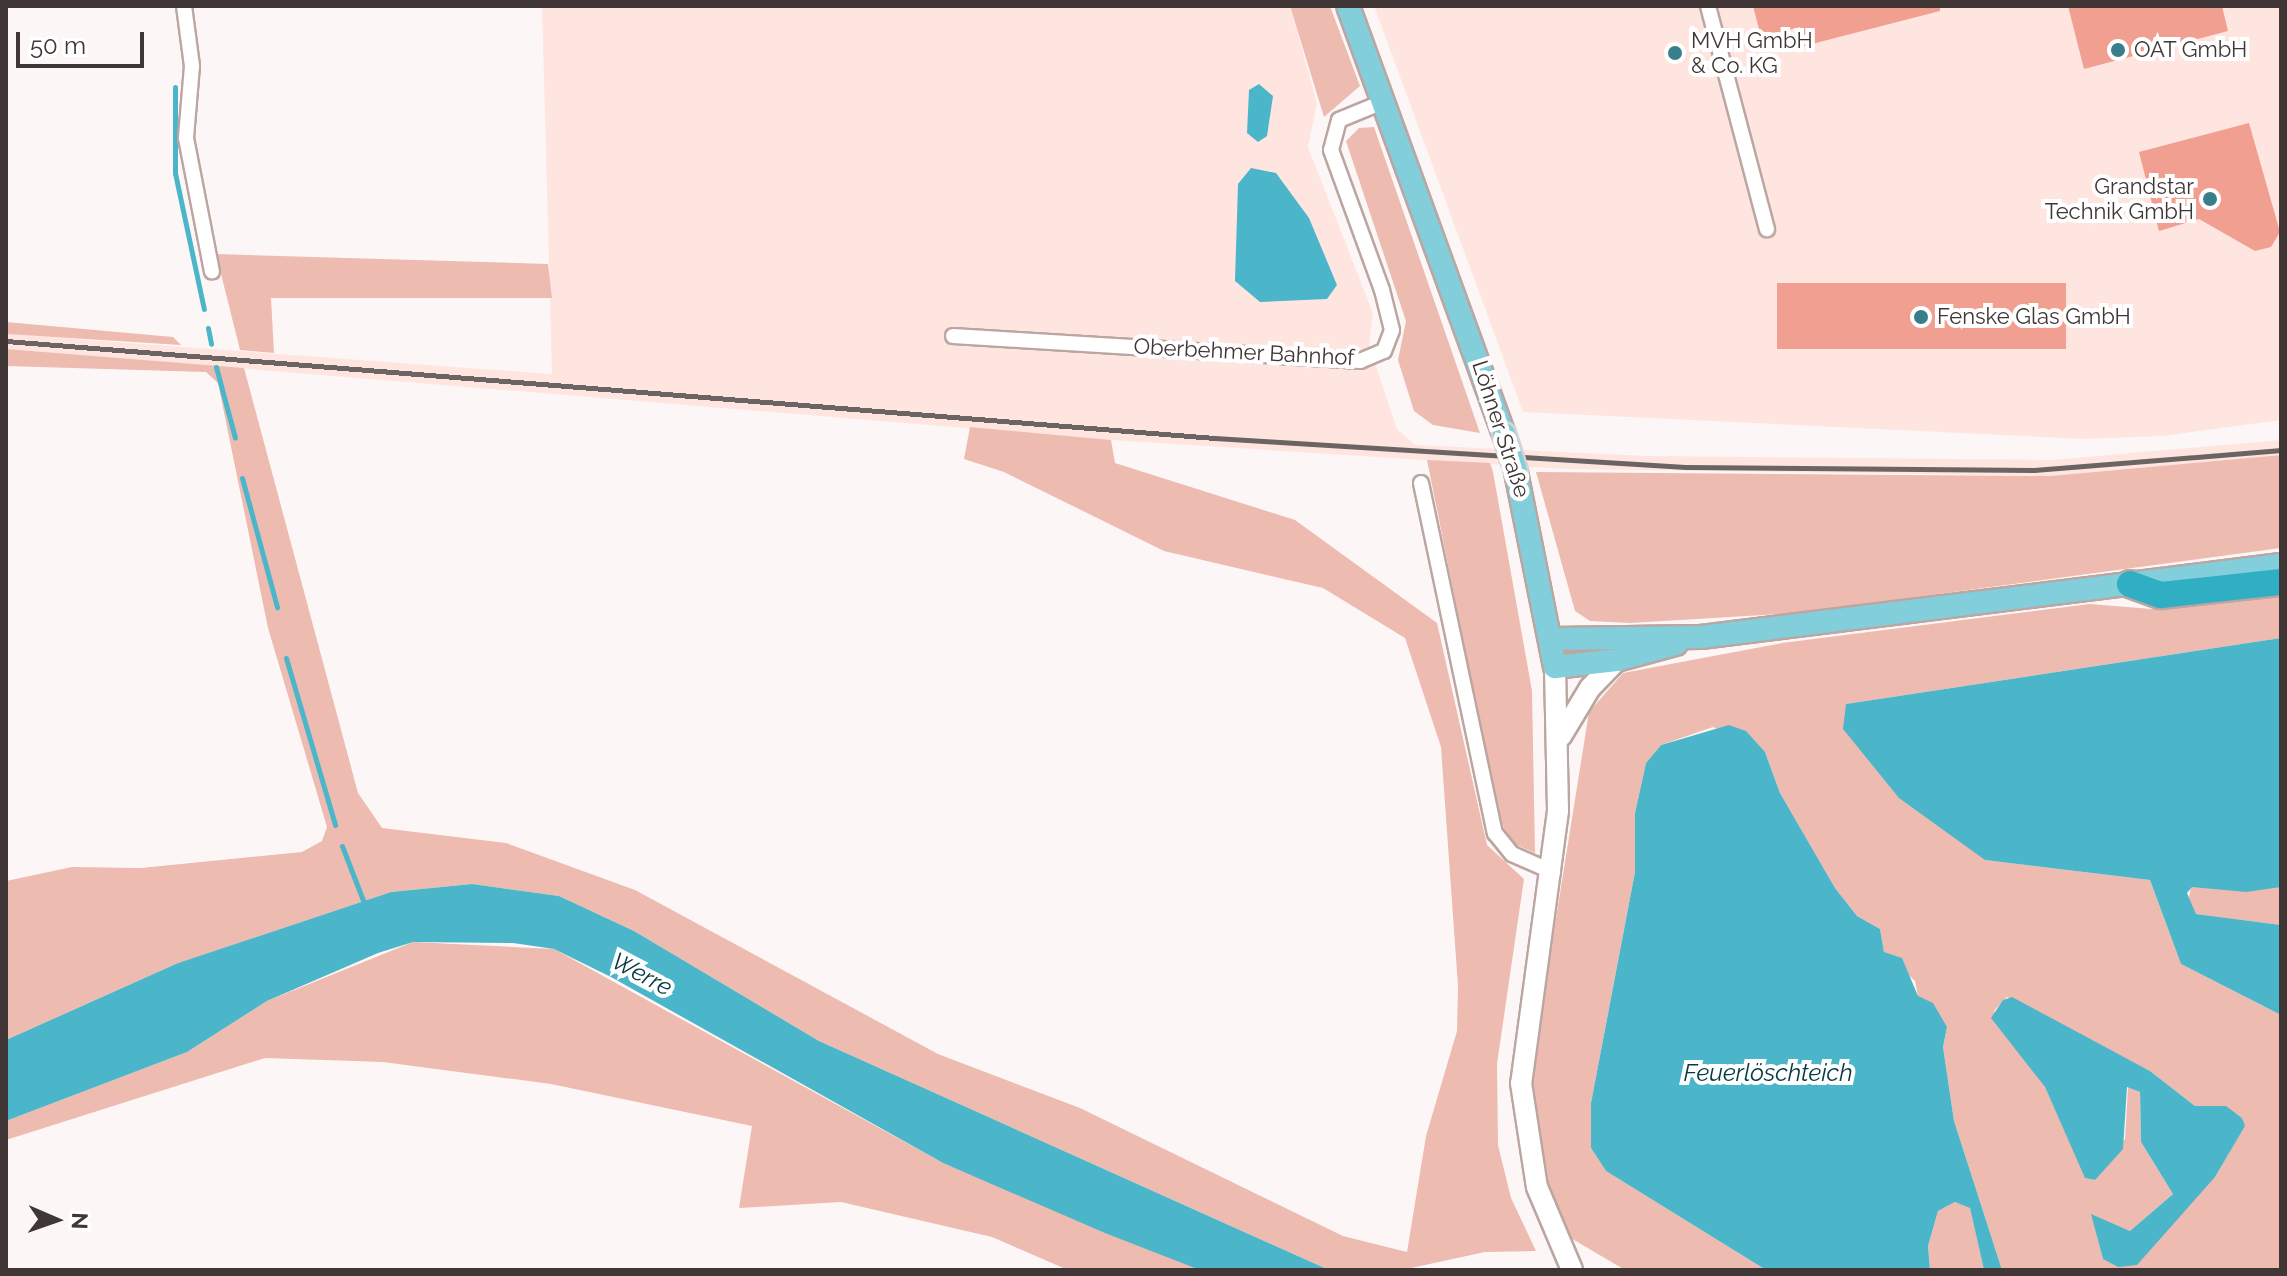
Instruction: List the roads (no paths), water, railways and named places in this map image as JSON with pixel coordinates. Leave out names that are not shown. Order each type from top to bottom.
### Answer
[{"type":"highway","points":[[2130,584],[2161,595],[2281,582]]},
{"type":"main road","name":"Löhner Straße","points":[[1348,6],[1504,434],[1516,472],[1552,639],[1560,740],[1553,872],[1521,1083],[1537,1187],[1572,1270]]},
{"type":"main road","points":[[1552,639],[1701,637],[2281,565]]},
{"type":"main road","points":[[1555,667],[1617,660],[1701,637]]},
{"type":"main road","points":[[1560,740],[1590,688],[1617,660]]},
{"type":"street","points":[[184,6],[192,66],[186,138],[212,272]]},
{"type":"street","points":[[1708,6],[1767,229]]},
{"type":"street","name":"Oberbehmer Bahnhof","points":[[953,336],[1360,361],[1384,351],[1392,330],[1382,290],[1331,150],[1339,120],[1385,101]]},
{"type":"street","points":[[1421,483],[1495,833],[1512,854],[1553,872]]},
{"type":"water","points":[[1259,84],[1273,96],[1267,136],[1258,142],[1247,133],[1249,90]]},
{"type":"water","points":[[1251,168],[1276,173],[1309,218],[1337,285],[1327,299],[1260,302],[1235,281],[1238,184]]},
{"type":"water","points":[[2281,638],[2281,887],[2246,892],[2192,887],[2187,893],[2196,914],[2281,925],[2281,1015],[2181,964],[2150,880],[1985,860],[1899,798],[1843,729],[1846,704]]},
{"type":"water","name":"Feuerlöschteich","points":[[1729,725],[1746,731],[1765,752],[1780,793],[1835,888],[1857,916],[1880,929],[1884,952],[1902,958],[1918,996],[1933,1003],[1947,1027],[1943,1047],[1954,1121],[2002,1270],[1984,1270],[1970,1208],[1955,1202],[1938,1211],[1928,1246],[1930,1270],[1766,1270],[1606,1171],[1591,1148],[1591,1103],[1635,872],[1635,813],[1646,763],[1661,745]]},
{"type":"water","name":"Werre","points":[[472,884],[559,896],[634,931],[819,1041],[1329,1270],[1200,1270],[1105,1233],[943,1163],[611,977],[554,949],[513,943],[413,942],[378,953],[267,1001],[187,1052],[6,1121],[6,1040],[178,963],[391,892]]},
{"type":"water","points":[[2012,997],[2150,1071],[2195,1106],[2226,1106],[2242,1118],[2245,1126],[2215,1177],[2137,1265],[2118,1267],[2103,1259],[2091,1214],[2130,1231],[2173,1194],[2141,1142],[2140,1092],[2127,1087],[2123,1149],[2095,1180],[2085,1178],[2045,1087],[1991,1018],[2003,1000]]},
{"type":"waterway","points":[[175,87],[175,173],[204,309]]},
{"type":"waterway","points":[[208,328],[211,344]]},
{"type":"waterway","points":[[216,367],[235,438]]},
{"type":"waterway","points":[[242,478],[277,607]]},
{"type":"waterway","points":[[286,658],[335,825]]},
{"type":"waterway","points":[[342,846],[366,908]]},
{"type":"railway","points":[[6,341],[1213,438],[1687,467],[2034,470],[2281,450]]},
{"type":"place","name":"OAT GmbH","points":[[2118,50]]},
{"type":"place","name":"MVH GmbH & Co. KG","points":[[1675,53]]},
{"type":"place","name":"Grandstar Technik GmbH","points":[[2210,199]]},
{"type":"place","name":"Fenske Glas GmbH","points":[[1921,317]]}]
